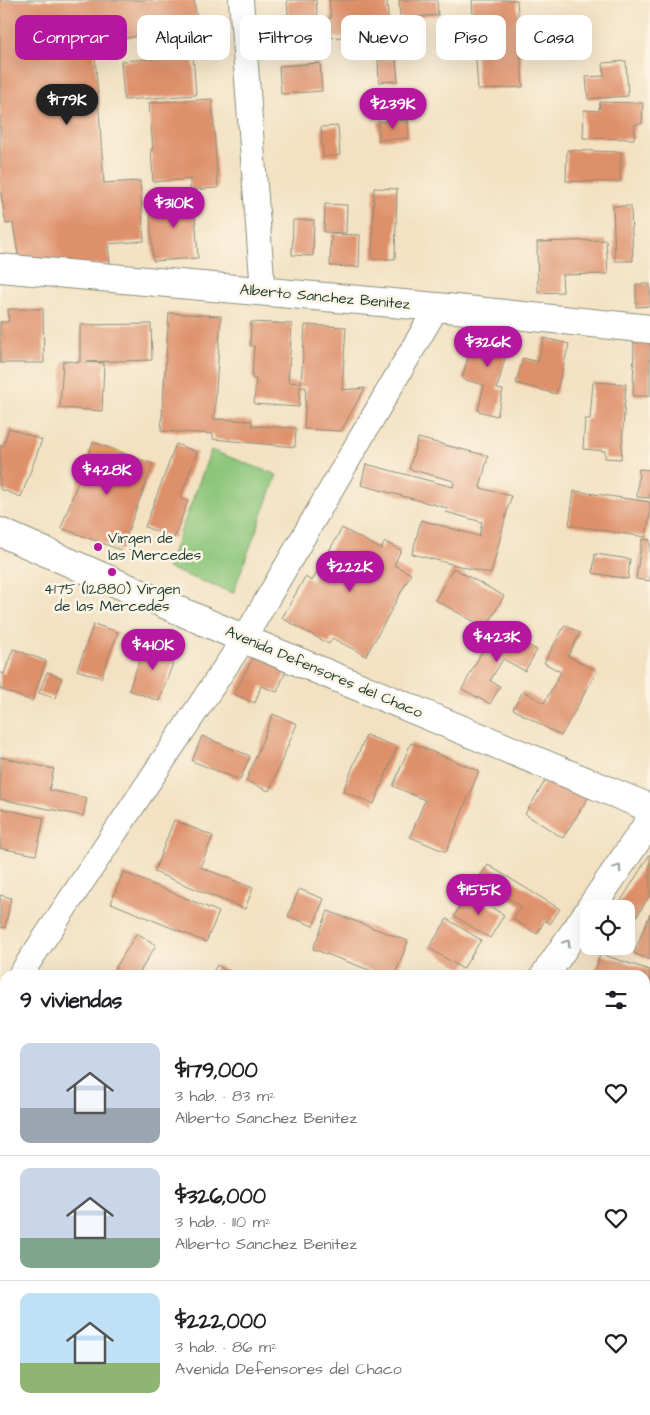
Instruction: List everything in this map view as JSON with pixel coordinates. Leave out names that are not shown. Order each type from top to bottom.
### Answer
[{"type":"street","points":[[241,0],[263,291]]},
{"type":"street","name":"Alberto Sanchez Benitez","points":[[0,268],[437,307],[650,329]]},
{"type":"street","points":[[23,970],[244,638],[437,307]]},
{"type":"street","name":"Avenida Defensores del Chaco","points":[[0,532],[244,638],[650,808]]},
{"type":"street","points":[[597,900],[650,821]]},
{"type":"street","points":[[548,970],[580,924]]},
{"type":"green space","points":[[211,450],[277,475],[233,593],[167,568]]},
{"type":"building","points":[[0,0],[194,0],[196,15],[137,15],[137,36],[127,38],[127,15],[15,15],[15,60],[95,60],[104,183],[140,181],[144,241],[108,244],[110,264],[20,267],[13,223],[6,224],[0,188]]},
{"type":"building","points":[[287,0],[316,0],[317,15],[288,15]]},
{"type":"building","points":[[329,0],[387,0],[388,15],[341,15],[341,37],[331,38]]},
{"type":"building","points":[[399,0],[437,0],[438,15],[400,15]]},
{"type":"building","points":[[472,0],[517,0],[516,60],[521,60],[523,87],[478,90],[476,60],[506,60],[506,15],[473,15]]},
{"type":"building","points":[[193,60],[196,95],[124,100],[121,61]]},
{"type":"building","points":[[378,60],[396,60],[398,81],[379,82]]},
{"type":"building","points":[[626,61],[628,96],[588,99],[586,77],[604,76],[603,63]]},
{"type":"building","points":[[320,63],[322,91],[281,94],[279,66]]},
{"type":"building","points":[[212,99],[218,188],[190,190],[190,179],[153,182],[151,149],[153,149],[149,103]]},
{"type":"building","points":[[600,102],[643,103],[642,124],[635,124],[634,139],[583,138],[584,110],[599,111]]},
{"type":"building","points":[[408,120],[409,138],[379,140],[378,122]]},
{"type":"building","points":[[338,126],[340,155],[323,157],[321,127]]},
{"type":"building","points":[[567,150],[621,152],[620,182],[566,181]]},
{"type":"building","points":[[374,188],[397,189],[395,259],[372,259]]},
{"type":"building","points":[[194,197],[198,258],[153,261],[149,200]]},
{"type":"building","points":[[325,204],[347,205],[346,233],[324,232]]},
{"type":"building","points":[[613,206],[631,206],[633,261],[615,261]]},
{"type":"building","points":[[293,220],[314,220],[313,256],[292,255]]},
{"type":"building","points":[[331,234],[360,235],[359,267],[330,266]]},
{"type":"building","points":[[606,240],[608,274],[562,275],[563,292],[538,293],[537,242]]},
{"type":"building","points":[[636,284],[650,284],[650,306],[636,307]]},
{"type":"building","points":[[8,309],[43,309],[44,363],[0,363],[0,322],[9,322]]},
{"type":"building","points":[[169,313],[221,316],[214,419],[252,421],[252,426],[296,428],[295,447],[213,439],[213,434],[161,431]]},
{"type":"building","points":[[251,322],[292,324],[288,382],[301,383],[305,325],[346,327],[342,390],[365,388],[341,431],[304,429],[306,387],[300,387],[299,407],[254,404],[256,379],[252,379],[254,346],[250,346]]},
{"type":"building","points":[[151,324],[152,360],[86,362],[104,363],[102,411],[60,408],[63,361],[80,362],[80,325]]},
{"type":"building","points":[[495,327],[512,331],[497,389],[503,390],[497,416],[478,411],[484,385],[462,379],[473,338],[491,342]]},
{"type":"building","points":[[544,338],[569,344],[556,394],[516,383],[523,358],[538,362]]},
{"type":"building","points":[[634,341],[650,341],[650,396],[633,396]]},
{"type":"building","points":[[593,382],[626,384],[621,459],[605,458],[605,451],[583,449],[585,419],[590,419]]},
{"type":"building","points":[[9,428],[42,440],[21,497],[0,489],[0,446],[3,447]]},
{"type":"building","points":[[418,438],[488,456],[480,488],[511,496],[491,574],[412,554],[421,520],[479,536],[482,522],[446,512],[447,508],[361,485],[366,464],[453,487],[454,481],[409,469]]},
{"type":"building","points":[[93,442],[153,464],[121,550],[61,528]]},
{"type":"building","points":[[176,444],[197,452],[180,498],[188,501],[174,538],[145,527]]},
{"type":"building","points":[[639,469],[650,470],[650,498],[637,497]]},
{"type":"building","points":[[574,491],[650,502],[646,537],[569,525]]},
{"type":"building","points":[[342,528],[381,549],[385,542],[401,550],[394,565],[411,574],[366,656],[332,638],[329,644],[282,618],[305,577],[312,581]]},
{"type":"building","points":[[642,539],[650,540],[650,581],[636,579]]},
{"type":"building","points":[[595,554],[630,559],[628,579],[593,573]]},
{"type":"building","points":[[453,568],[504,596],[486,628],[435,600]]},
{"type":"building","points":[[94,624],[118,632],[101,678],[77,670]]},
{"type":"building","points":[[565,625],[580,633],[568,656],[597,671],[561,736],[513,709],[523,691],[544,703],[561,672],[544,663]]},
{"type":"building","points":[[495,627],[537,650],[525,671],[503,659],[490,681],[500,686],[490,704],[462,689]]},
{"type":"building","points":[[146,641],[177,652],[159,701],[129,690]]},
{"type":"building","points":[[13,649],[46,661],[32,701],[0,689],[0,672],[4,674]]},
{"type":"building","points":[[255,654],[288,666],[277,692],[261,686],[255,703],[234,694]]},
{"type":"building","points":[[47,672],[62,678],[55,698],[39,693]]},
{"type":"building","points":[[273,714],[297,724],[269,791],[246,781]]},
{"type":"building","points":[[366,735],[397,747],[374,804],[343,791]]},
{"type":"building","points":[[202,736],[250,756],[240,780],[192,761]]},
{"type":"building","points":[[411,743],[479,771],[446,852],[410,837],[425,800],[393,786]]},
{"type":"building","points":[[0,757],[54,769],[49,790],[87,798],[83,816],[0,799]]},
{"type":"building","points":[[550,773],[589,796],[563,838],[525,814]]},
{"type":"building","points":[[0,808],[44,818],[36,855],[0,848]]},
{"type":"building","points":[[174,820],[213,836],[200,867],[253,888],[245,909],[154,872]]},
{"type":"building","points":[[650,854],[650,895],[635,919],[635,900],[622,900]]},
{"type":"building","points":[[488,865],[560,909],[550,924],[545,920],[537,934],[513,919],[521,906],[478,879]]},
{"type":"building","points":[[123,872],[219,912],[206,942],[111,903]]},
{"type":"building","points":[[299,889],[324,899],[313,926],[288,916]]},
{"type":"building","points":[[468,893],[504,915],[490,938],[454,916]]},
{"type":"building","points":[[0,895],[11,898],[5,928],[0,927]]},
{"type":"building","points":[[328,911],[408,941],[397,970],[370,970],[313,949]]},
{"type":"building","points":[[650,914],[650,960],[635,953]]},
{"type":"building","points":[[447,919],[481,940],[463,969],[429,948]]},
{"type":"building","points":[[137,933],[156,945],[141,970],[114,970]]},
{"type":"building","points":[[600,955],[603,955],[650,970],[595,970]]},
{"type":"building","points":[[217,965],[226,970],[214,970]]},
{"type":"place","name":"Virgen de las Mercedes","points":[[98,547]]},
{"type":"place","name":"4175 (12880) Virgen de las Mercedes","points":[[112,572]]}]
